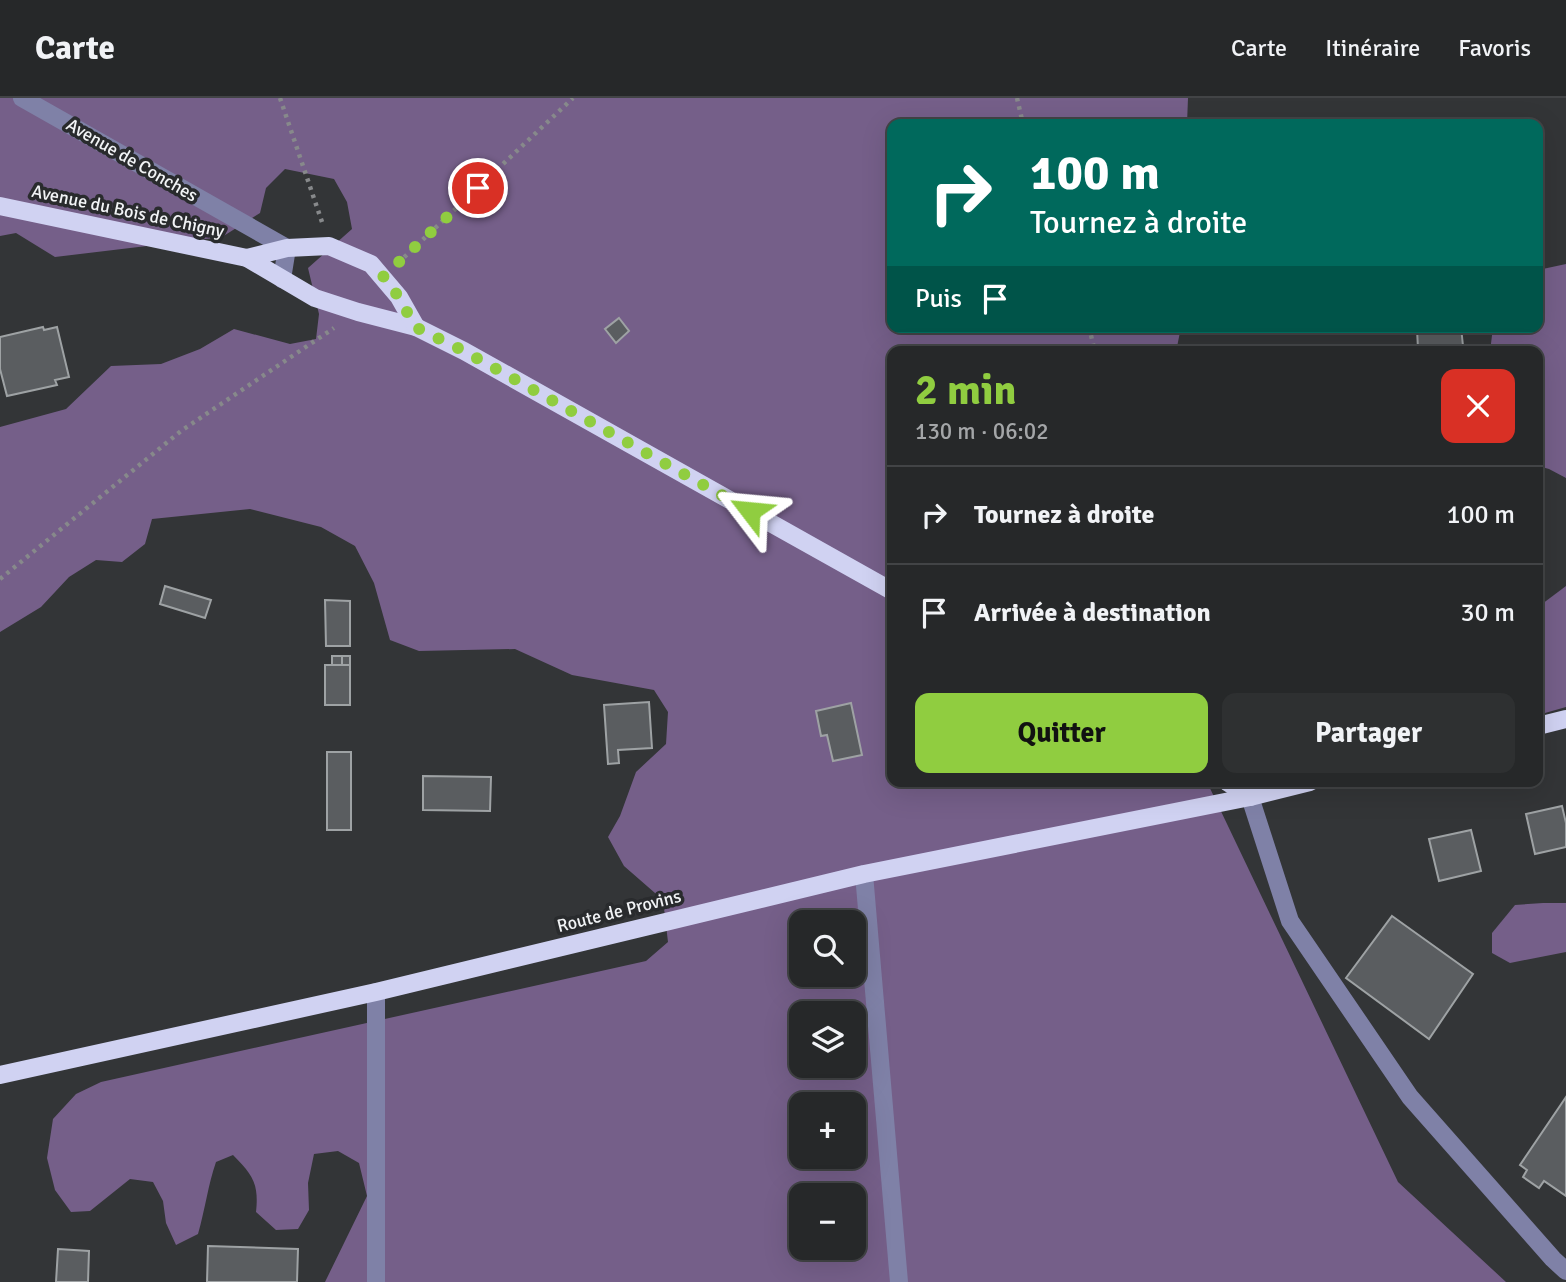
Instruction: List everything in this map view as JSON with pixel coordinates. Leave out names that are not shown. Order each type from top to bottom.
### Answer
[{"type":"main road","name":"Avenue du Bois de Chigny","points":[[0,206],[247,258]]},
{"type":"main road","points":[[247,258],[287,248],[329,246],[371,264],[399,297],[415,327]]},
{"type":"main road","points":[[247,258],[315,298],[415,327],[464,351],[887,588]]},
{"type":"main road","points":[[1543,725],[1566,719]]},
{"type":"main road","points":[[1235,787],[1250,797]]},
{"type":"main road","name":"Route de Provins","points":[[0,1075],[376,992],[864,874],[1290,787]]},
{"type":"street","name":"Avenue de Conches","points":[[22,98],[287,248]]},
{"type":"street","points":[[282,279],[287,248]]},
{"type":"street","points":[[1250,797],[1290,921],[1410,1097],[1552,1259],[1566,1271]]},
{"type":"street","points":[[864,874],[899,1282]]},
{"type":"street","points":[[376,992],[376,1282]]},
{"type":"path","points":[[280,98],[329,246]]},
{"type":"path","points":[[383,277],[573,98]]},
{"type":"path","points":[[1017,98],[1022,119]]},
{"type":"path","points":[[0,579],[181,431],[358,312]]},
{"type":"shaded area","points":[[0,98],[1188,98],[1187,119],[887,119],[887,333],[1180,333],[1177,346],[887,346],[887,787],[1209,787],[1398,1182],[1506,1282],[325,1282],[367,1196],[359,1163],[338,1151],[314,1154],[308,1183],[309,1210],[298,1229],[276,1230],[256,1212],[253,1180],[233,1155],[216,1162],[198,1234],[176,1245],[166,1223],[163,1201],[153,1182],[130,1179],[90,1211],[71,1212],[55,1190],[47,1158],[53,1119],[76,1094],[101,1082],[646,961],[668,942],[663,900],[624,866],[608,837],[620,816],[636,772],[666,744],[668,712],[654,690],[572,675],[515,649],[419,651],[390,640],[374,583],[355,546],[321,527],[250,509],[152,519],[145,544],[122,562],[96,560],[69,577],[41,607],[0,632],[0,427],[66,409],[111,366],[161,364],[200,349],[234,329],[290,344],[316,339],[319,314],[308,268],[352,229],[347,202],[334,179],[285,169],[266,188],[260,213],[222,237],[55,257],[16,233],[0,236]]},
{"type":"shaded area","points":[[1566,264],[1566,478],[1543,467],[1543,346],[1491,346],[1492,333],[1543,333],[1543,269]]},
{"type":"shaded area","points":[[1566,586],[1566,707],[1543,714],[1543,603]]},
{"type":"shaded area","points":[[1566,903],[1566,952],[1510,963],[1492,953],[1492,933],[1515,905]]},
{"type":"building","points":[[619,318],[629,331],[616,343],[605,329]]},
{"type":"building","points":[[43,327],[44,330],[57,327],[69,377],[55,380],[57,385],[7,396],[0,369],[0,337]]},
{"type":"building","points":[[1417,333],[1462,333],[1463,346],[1418,346]]},
{"type":"building","points":[[165,586],[211,600],[205,618],[160,604]]},
{"type":"building","points":[[325,600],[350,601],[350,646],[326,646]]},
{"type":"building","points":[[332,656],[342,656],[342,665],[332,665]]},
{"type":"building","points":[[342,656],[350,656],[350,665],[342,665]]},
{"type":"building","points":[[325,665],[350,665],[350,705],[325,705]]},
{"type":"building","points":[[649,702],[652,748],[618,750],[619,763],[608,764],[604,705]]},
{"type":"building","points":[[851,703],[862,755],[833,761],[827,735],[821,736],[816,711]]},
{"type":"building","points":[[327,752],[351,752],[351,830],[327,830]]},
{"type":"building","points":[[423,776],[491,777],[490,811],[423,810]]},
{"type":"building","points":[[1562,806],[1566,823],[1566,847],[1535,854],[1526,814]]},
{"type":"building","points":[[1471,830],[1481,871],[1439,881],[1429,839]]},
{"type":"building","points":[[1392,916],[1473,974],[1429,1039],[1346,978]]},
{"type":"building","points":[[1566,1097],[1566,1196],[1544,1181],[1539,1188],[1523,1177],[1527,1170],[1520,1165]]},
{"type":"building","points":[[208,1246],[298,1249],[297,1282],[207,1282]]},
{"type":"building","points":[[58,1249],[89,1251],[88,1282],[56,1282]]},
{"type":"route","points":[[478,188],[383,277],[399,297],[415,327],[464,351],[750,511]]}]
